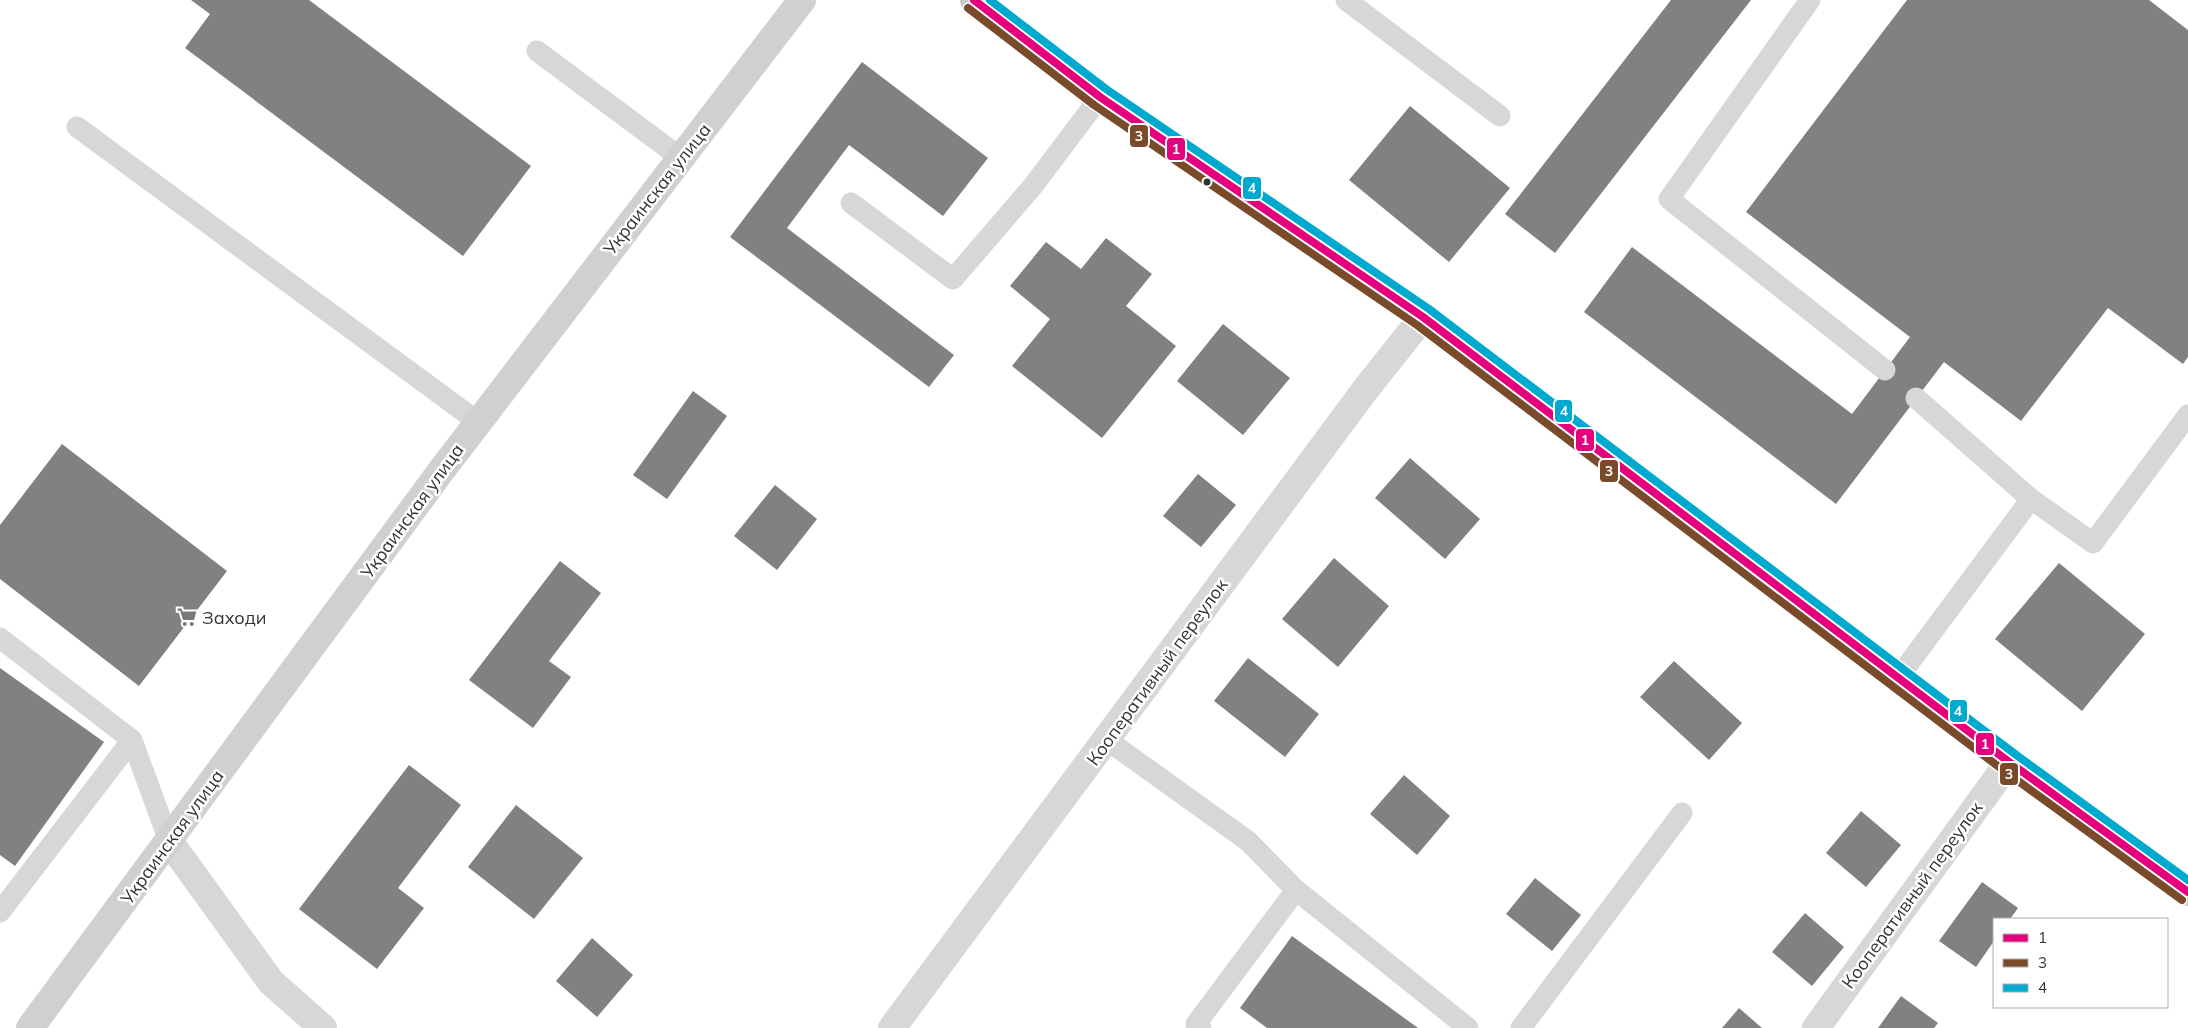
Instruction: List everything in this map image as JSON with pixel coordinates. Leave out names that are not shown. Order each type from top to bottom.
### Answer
[{"type":"main road","name":"Украинская улица","points":[[30,1028],[478,422],[802,0]]},
{"type":"main road","points":[[974,0],[1100,97],[1423,317],[2009,762],[2188,892]]},
{"type":"street","name":"Кооперативный переулок","points":[[892,1028],[1365,390],[1423,317]]},
{"type":"street","name":"Кооперативный переулок","points":[[1816,1028],[2009,762]]},
{"type":"street","points":[[169,841],[271,982],[323,1028]]},
{"type":"lane","points":[[1346,0],[1500,116]]},
{"type":"lane","points":[[1810,0],[1669,199],[1885,370]]},
{"type":"lane","points":[[537,52],[681,158]]},
{"type":"lane","points":[[850,203],[953,279],[1033,186],[1100,97]]},
{"type":"lane","points":[[78,127],[478,422]]},
{"type":"lane","points":[[1916,398],[2031,499],[2093,543],[2188,415]]},
{"type":"lane","points":[[1898,678],[2031,499]]},
{"type":"lane","points":[[0,638],[132,740],[169,841]]},
{"type":"lane","points":[[0,912],[132,740]]},
{"type":"lane","points":[[1107,740],[1248,841],[1296,890],[1468,1028]]},
{"type":"lane","points":[[1521,1028],[1682,813]]},
{"type":"lane","points":[[1201,1028],[1196,1024],[1296,890]]},
{"type":"building","points":[[191,0],[309,0],[531,166],[463,256],[185,48],[210,14]]},
{"type":"building","points":[[1671,0],[1751,0],[1555,253],[1505,214]]},
{"type":"building","points":[[1907,0],[2149,0],[2188,30],[2188,357],[2183,364],[2108,308],[2021,421],[1944,362],[1836,504],[1584,312],[1632,247],[1852,414],[1910,337],[1746,212]]},
{"type":"building","points":[[862,62],[988,158],[943,216],[849,145],[787,228],[954,355],[929,387],[730,237]]},
{"type":"building","points":[[1410,106],[1510,188],[1449,262],[1349,180]]},
{"type":"building","points":[[1106,238],[1152,274],[1126,306],[1176,346],[1102,438],[1012,366],[1050,319],[1010,286],[1046,242],[1081,269]]},
{"type":"building","points":[[1223,324],[1290,378],[1243,435],[1177,381]]},
{"type":"building","points":[[693,391],[727,416],[667,499],[633,475]]},
{"type":"building","points":[[62,444],[227,571],[139,686],[0,579],[0,525]]},
{"type":"building","points":[[1410,458],[1480,519],[1445,559],[1375,498]]},
{"type":"building","points":[[1198,474],[1236,505],[1201,547],[1163,516]]},
{"type":"building","points":[[775,485],[817,519],[777,570],[734,536]]},
{"type":"building","points":[[1334,558],[1389,606],[1338,667],[1282,619]]},
{"type":"building","points":[[560,561],[601,593],[549,661],[571,677],[533,728],[469,680]]},
{"type":"building","points":[[2059,563],[2145,634],[2082,711],[1995,639]]},
{"type":"building","points":[[1248,658],[1319,714],[1285,757],[1214,701]]},
{"type":"building","points":[[1674,661],[1742,723],[1709,760],[1640,697]]},
{"type":"building","points":[[0,668],[104,742],[15,866],[0,855]]},
{"type":"building","points":[[409,765],[461,805],[398,888],[424,908],[377,969],[299,909]]},
{"type":"building","points":[[1404,775],[1450,816],[1417,855],[1370,814]]},
{"type":"building","points":[[516,805],[583,858],[534,919],[468,867]]},
{"type":"building","points":[[1861,811],[1901,845],[1866,887],[1826,853]]},
{"type":"building","points":[[1535,878],[1581,915],[1552,951],[1506,914]]},
{"type":"building","points":[[1982,882],[2018,908],[2011,918],[1993,918],[1993,942],[1976,967],[1939,941]]},
{"type":"building","points":[[1805,913],[1844,947],[1812,986],[1772,952]]},
{"type":"building","points":[[1292,936],[1418,1028],[1267,1028],[1240,1008]]},
{"type":"building","points":[[592,938],[633,975],[597,1017],[556,981]]},
{"type":"building","points":[[1901,996],[1938,1023],[1934,1028],[1878,1028]]},
{"type":"building","points":[[1739,1008],[1762,1028],[1722,1028]]},
{"type":"transit line","name":"1","points":[[974,0],[1100,97],[1423,317],[2009,762],[2188,892]]},
{"type":"transit line","name":"4","points":[[990,0],[1106,89],[1429,309],[2015,754],[2188,880]]},
{"type":"transit line","name":"3","points":[[968,8],[1094,105],[1417,325],[2003,770],[2182,900]]},
{"type":"place","name":"Заходи","points":[[187,617]]}]
